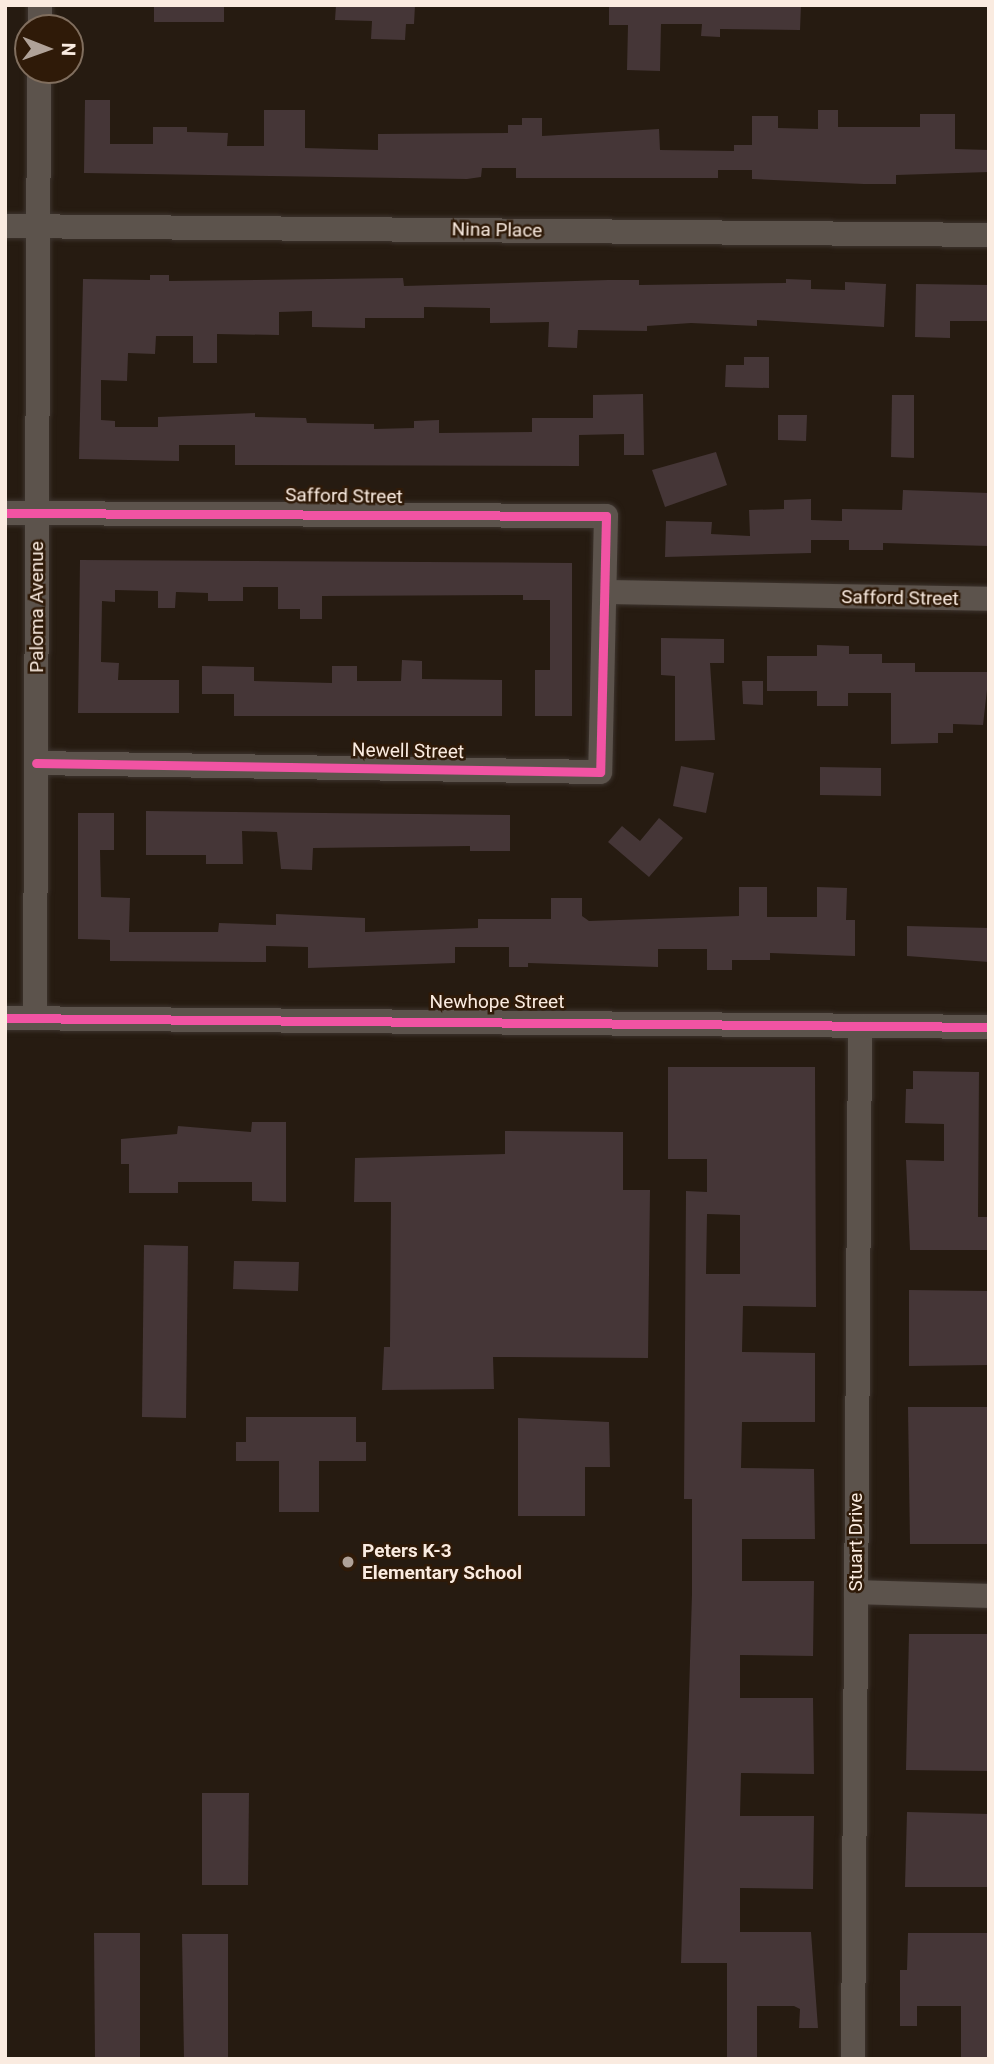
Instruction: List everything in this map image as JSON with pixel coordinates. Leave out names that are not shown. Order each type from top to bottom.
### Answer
[{"type":"street","name":"Paloma Avenue","points":[[35,1018],[39,84]]},
{"type":"street","name":"Nina Place","points":[[5,226],[989,235]]},
{"type":"street","name":"Safford Street","points":[[5,513],[37,510],[606,516],[606,592],[989,599]]},
{"type":"street","name":"Newell Street","points":[[36,763],[600,772],[606,592]]},
{"type":"street","name":"Newhope Street","points":[[5,1018],[989,1027]]},
{"type":"street","name":"Stuart Drive","points":[[853,2059],[860,1026]]},
{"type":"street","points":[[856,1592],[989,1596]]},
{"type":"building","points":[[154,5],[224,5],[224,22],[154,22]]},
{"type":"building","points":[[336,5],[415,5],[414,24],[406,24],[405,40],[371,39],[372,21],[335,20]]},
{"type":"building","points":[[609,5],[801,5],[800,30],[720,29],[720,37],[701,36],[702,24],[661,24],[660,71],[627,70],[628,25],[609,25]]},
{"type":"building","points":[[85,100],[110,100],[110,144],[153,144],[153,127],[187,127],[187,132],[228,133],[227,146],[264,146],[264,110],[305,110],[305,148],[378,150],[378,134],[508,133],[508,125],[522,125],[522,118],[542,118],[542,136],[659,129],[660,150],[734,151],[734,145],[752,145],[752,116],[778,116],[778,128],[818,129],[818,110],[838,110],[838,127],[920,127],[920,114],[955,114],[955,149],[989,150],[989,172],[896,175],[896,184],[752,179],[752,170],[718,170],[718,178],[516,178],[516,168],[482,168],[481,177],[467,179],[84,173]]},
{"type":"building","points":[[150,275],[169,275],[169,281],[403,278],[404,286],[608,280],[639,280],[639,285],[786,283],[786,279],[811,280],[811,289],[845,290],[845,282],[886,284],[884,327],[757,320],[757,326],[691,323],[647,326],[647,331],[578,330],[577,348],[548,347],[549,322],[490,323],[490,308],[424,307],[424,318],[365,318],[365,328],[312,327],[312,311],[279,312],[279,335],[217,334],[217,363],[193,363],[193,336],[156,336],[155,354],[128,353],[127,381],[101,380],[101,420],[115,421],[115,427],[158,427],[158,417],[255,413],[255,417],[306,418],[307,423],[374,424],[374,429],[414,428],[414,421],[439,420],[439,433],[532,432],[532,418],[593,418],[593,395],[643,394],[644,455],[624,455],[624,434],[579,435],[579,466],[235,465],[235,445],[179,445],[179,461],[79,459],[83,279],[150,280]]},
{"type":"building","points":[[916,284],[989,285],[989,321],[950,321],[950,338],[915,337]]},
{"type":"building","points":[[744,357],[769,357],[769,388],[725,387],[726,365],[744,365]]},
{"type":"building","points":[[892,395],[914,395],[914,458],[891,457]]},
{"type":"building","points":[[778,415],[807,415],[806,441],[778,440]]},
{"type":"building","points":[[716,452],[727,485],[665,507],[652,470]]},
{"type":"building","points":[[903,490],[989,493],[989,546],[883,543],[883,550],[849,550],[849,540],[811,540],[811,553],[665,557],[666,521],[712,522],[711,534],[750,536],[749,510],[784,509],[784,500],[811,499],[811,520],[842,521],[842,509],[902,510]]},
{"type":"building","points":[[80,560],[572,563],[572,716],[535,716],[535,670],[550,670],[550,600],[523,600],[523,595],[322,596],[322,619],[300,619],[300,609],[278,609],[278,587],[243,587],[243,601],[208,601],[208,593],[176,592],[175,608],[158,608],[158,591],[115,590],[115,602],[102,601],[101,662],[119,663],[118,680],[179,680],[179,713],[78,713]]},
{"type":"building","points":[[661,638],[724,639],[724,663],[710,663],[715,740],[675,741],[675,676],[661,675]]},
{"type":"building","points":[[817,645],[849,646],[849,654],[882,654],[882,663],[915,663],[915,672],[989,672],[983,725],[953,724],[953,733],[938,733],[938,743],[891,744],[891,693],[848,693],[848,706],[817,706],[817,691],[767,691],[767,656],[817,656]]},
{"type":"building","points":[[402,660],[422,661],[422,679],[502,680],[502,716],[234,716],[234,694],[202,694],[202,666],[254,667],[254,681],[332,683],[332,666],[357,666],[357,681],[401,681]]},
{"type":"building","points":[[742,681],[763,681],[763,705],[743,704]]},
{"type":"building","points":[[681,766],[714,773],[706,813],[673,806]]},
{"type":"building","points":[[820,767],[881,768],[881,796],[820,795]]},
{"type":"building","points":[[146,811],[510,815],[510,851],[470,851],[470,846],[313,848],[312,870],[281,869],[277,832],[242,831],[243,864],[206,864],[206,855],[146,855]]},
{"type":"building","points":[[78,813],[114,813],[114,850],[100,850],[101,897],[130,898],[129,932],[218,932],[219,923],[276,925],[276,914],[365,918],[365,932],[478,928],[478,919],[551,919],[551,898],[582,898],[582,916],[589,921],[739,916],[739,887],[767,887],[767,917],[817,917],[817,887],[847,888],[846,920],[855,920],[855,956],[770,953],[770,960],[732,960],[732,970],[707,970],[707,949],[658,949],[658,967],[528,963],[528,967],[509,967],[509,947],[455,947],[455,963],[308,968],[308,947],[266,946],[266,962],[110,961],[110,940],[78,939]]},
{"type":"building","points":[[659,818],[683,838],[649,877],[608,842],[622,826],[640,841]]},
{"type":"building","points":[[907,926],[989,928],[989,962],[907,956]]},
{"type":"building","points":[[668,1067],[815,1067],[816,1307],[743,1306],[742,1352],[815,1353],[815,1422],[742,1422],[741,1468],[814,1469],[815,1539],[742,1539],[742,1581],[814,1581],[813,1656],[740,1655],[740,1698],[813,1698],[814,1774],[741,1773],[740,1816],[814,1816],[813,1889],[740,1888],[740,1932],[811,1932],[818,2028],[799,2028],[800,2009],[794,2006],[757,2006],[757,2059],[727,2059],[727,1963],[681,1963],[692,1594],[692,1499],[684,1499],[686,1191],[707,1192],[707,1159],[668,1159]],"holes":[[[707,1214],[740,1215],[740,1274],[706,1274]]]},
{"type":"building","points":[[913,1071],[979,1072],[978,1217],[989,1217],[989,1250],[910,1250],[906,1160],[944,1161],[944,1124],[905,1123],[906,1089],[913,1089]]},
{"type":"building","points":[[252,1122],[286,1122],[286,1202],[252,1201],[252,1182],[178,1182],[178,1193],[129,1193],[129,1164],[121,1164],[121,1139],[177,1134],[178,1126],[251,1132]]},
{"type":"building","points":[[505,1131],[623,1132],[623,1190],[650,1190],[648,1358],[493,1357],[494,1389],[382,1390],[384,1347],[390,1347],[391,1202],[354,1202],[355,1158],[505,1154]]},
{"type":"building","points":[[144,1245],[188,1246],[186,1418],[142,1417]]},
{"type":"building","points":[[234,1261],[299,1262],[298,1291],[233,1289]]},
{"type":"building","points":[[909,1290],[989,1291],[989,1365],[909,1366]]},
{"type":"building","points":[[908,1407],[989,1407],[989,1544],[910,1544]]},
{"type":"building","points":[[246,1417],[356,1417],[356,1442],[366,1442],[366,1461],[319,1461],[319,1512],[279,1512],[279,1461],[236,1461],[236,1442],[246,1442]]},
{"type":"building","points":[[518,1418],[609,1422],[610,1467],[585,1467],[585,1516],[518,1516]]},
{"type":"building","points":[[909,1634],[989,1634],[989,1771],[906,1770]]},
{"type":"building","points":[[202,1793],[249,1793],[248,1885],[202,1885]]},
{"type":"building","points":[[907,1812],[989,1814],[989,1887],[905,1887]]},
{"type":"building","points":[[94,1933],[140,1933],[140,2059],[95,2059]]},
{"type":"building","points":[[908,1933],[989,1933],[989,2059],[961,2059],[961,2006],[917,2006],[917,2026],[900,2026],[900,1970],[907,1970]]},
{"type":"building","points":[[182,1934],[228,1934],[228,2059],[184,2059]]},
{"type":"cycle path","points":[[5,513],[606,516],[600,772],[36,763]]},
{"type":"cycle path","points":[[5,1018],[989,1027]]},
{"type":"place","name":"Peters K-3 Elementary School","points":[[348,1562]]}]
